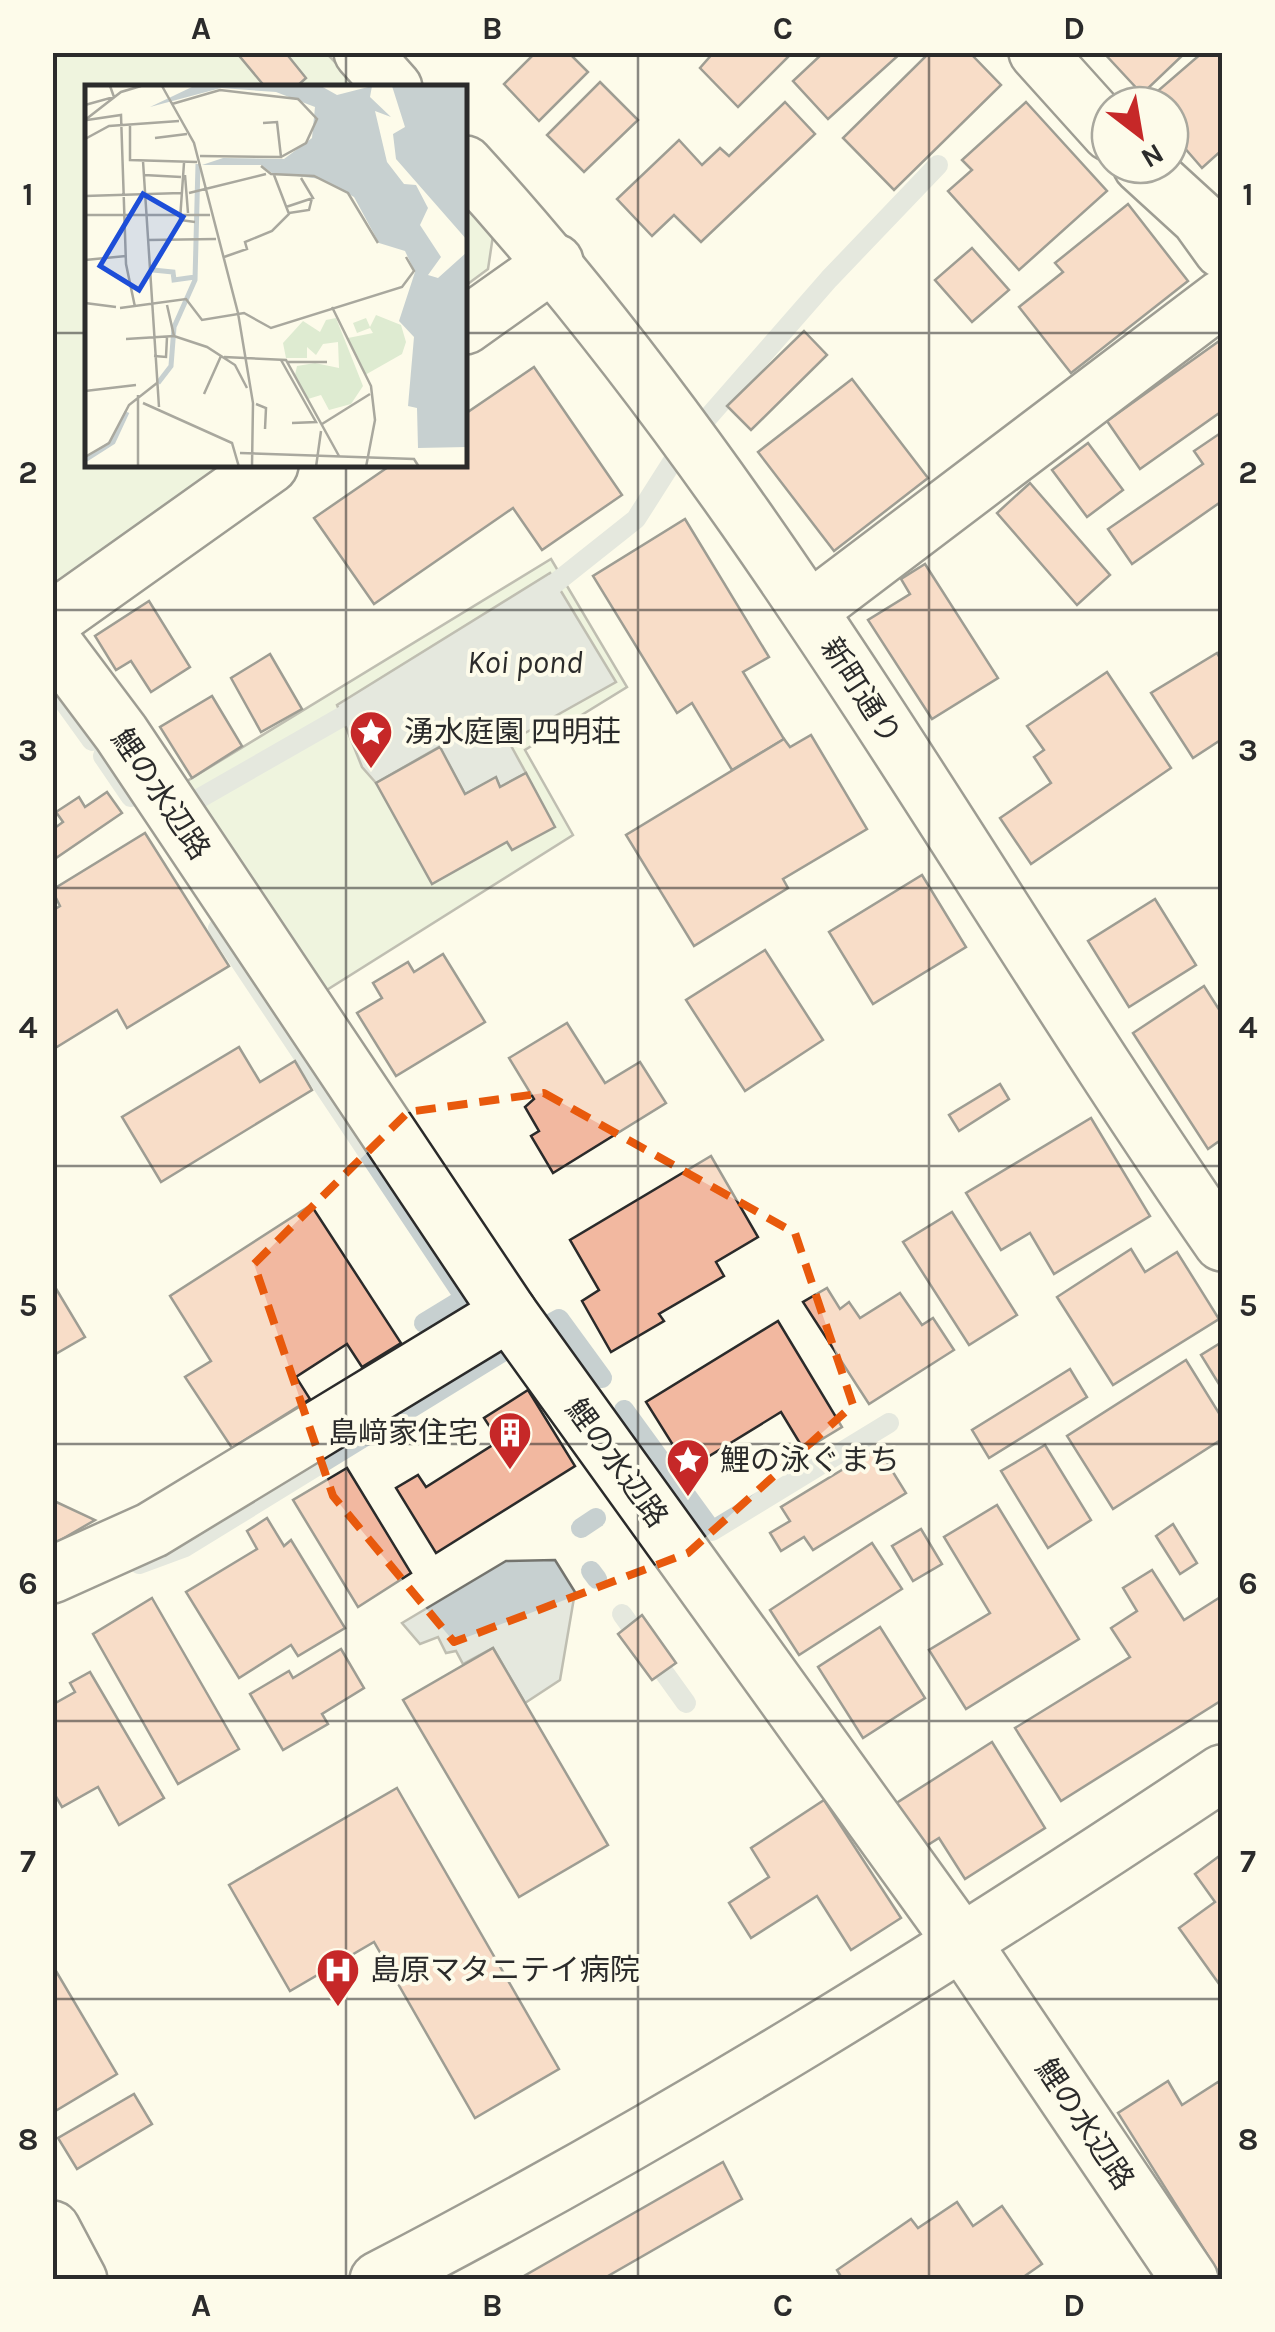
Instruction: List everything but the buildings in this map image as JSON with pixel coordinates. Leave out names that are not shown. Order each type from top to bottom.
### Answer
[{"type":"street","points":[[362,52],[391,85]]},
{"type":"street","points":[[1037,52],[1090,111]]},
{"type":"street","name":"新町通り","points":[[468,167],[554,262],[684,429],[810,610],[1106,1075],[1222,1242]]},
{"type":"street","points":[[1163,185],[1198,218],[1222,250]]},
{"type":"street","points":[[468,324],[554,262]]},
{"type":"street","points":[[810,610],[1222,298]]},
{"type":"street","points":[[52,620],[266,468]]},
{"type":"street","name":"鯉の水辺路","points":[[52,640],[121,733],[509,1313],[964,1945],[1190,2280]]},
{"type":"street","points":[[52,1575],[152,1530],[509,1313]]},
{"type":"street","points":[[378,2280],[468,2260],[964,1945],[1222,1773]]},
{"type":"street","points":[[52,2228],[79,2280]]},
{"type":"highlighted area","points":[[544,1093],[795,1233],[853,1405],[688,1553],[454,1642],[333,1496],[254,1264],[408,1112]]},
{"type":"green space","points":[[53,53],[326,53],[357,85],[85,85],[85,468],[219,468],[53,588]]},
{"type":"green space","points":[[468,202],[494,229],[488,269],[468,284]]},
{"type":"green space","name":"湧水庭園 四明荘","points":[[551,559],[627,687],[525,750],[573,835],[314,998],[174,789]]},
{"type":"water","name":"Koi pond","points":[[550,573],[616,682],[509,742],[526,773],[500,787],[496,778],[465,794],[439,747],[376,783],[362,767],[337,705]]},
{"type":"water","points":[[555,1560],[575,1592],[560,1680],[525,1703],[493,1648],[463,1664],[456,1651],[446,1653],[438,1637],[420,1644],[402,1623],[506,1561]]},
{"type":"waterway","points":[[704,422],[829,279],[938,165]]},
{"type":"waterway","points":[[534,600],[636,519],[683,445]]},
{"type":"waterway","points":[[61,698],[92,741]]},
{"type":"waterway","points":[[186,806],[366,703]]},
{"type":"waterway","points":[[103,756],[131,797]]},
{"type":"waterway","points":[[218,928],[475,1313]]},
{"type":"waterway","points":[[424,1323],[465,1298]]},
{"type":"waterway","points":[[548,1325],[559,1319],[602,1378]]},
{"type":"waterway","points":[[139,1564],[185,1547],[509,1348]]},
{"type":"waterway","points":[[624,1410],[712,1531],[889,1423]]},
{"type":"waterway","points":[[581,1528],[596,1518]]},
{"type":"waterway","points":[[591,1571],[597,1579]]},
{"type":"waterway","points":[[622,1614],[686,1703]]},
{"type":"place","name":"湧水庭園 四明荘","points":[[371,770]]},
{"type":"place","name":"島﨑家住宅","points":[[510,1471]]},
{"type":"place","name":"鯉の泳ぐまち","points":[[688,1498]]},
{"type":"place","name":"島原マタニテイ病院","points":[[338,2008]]}]
